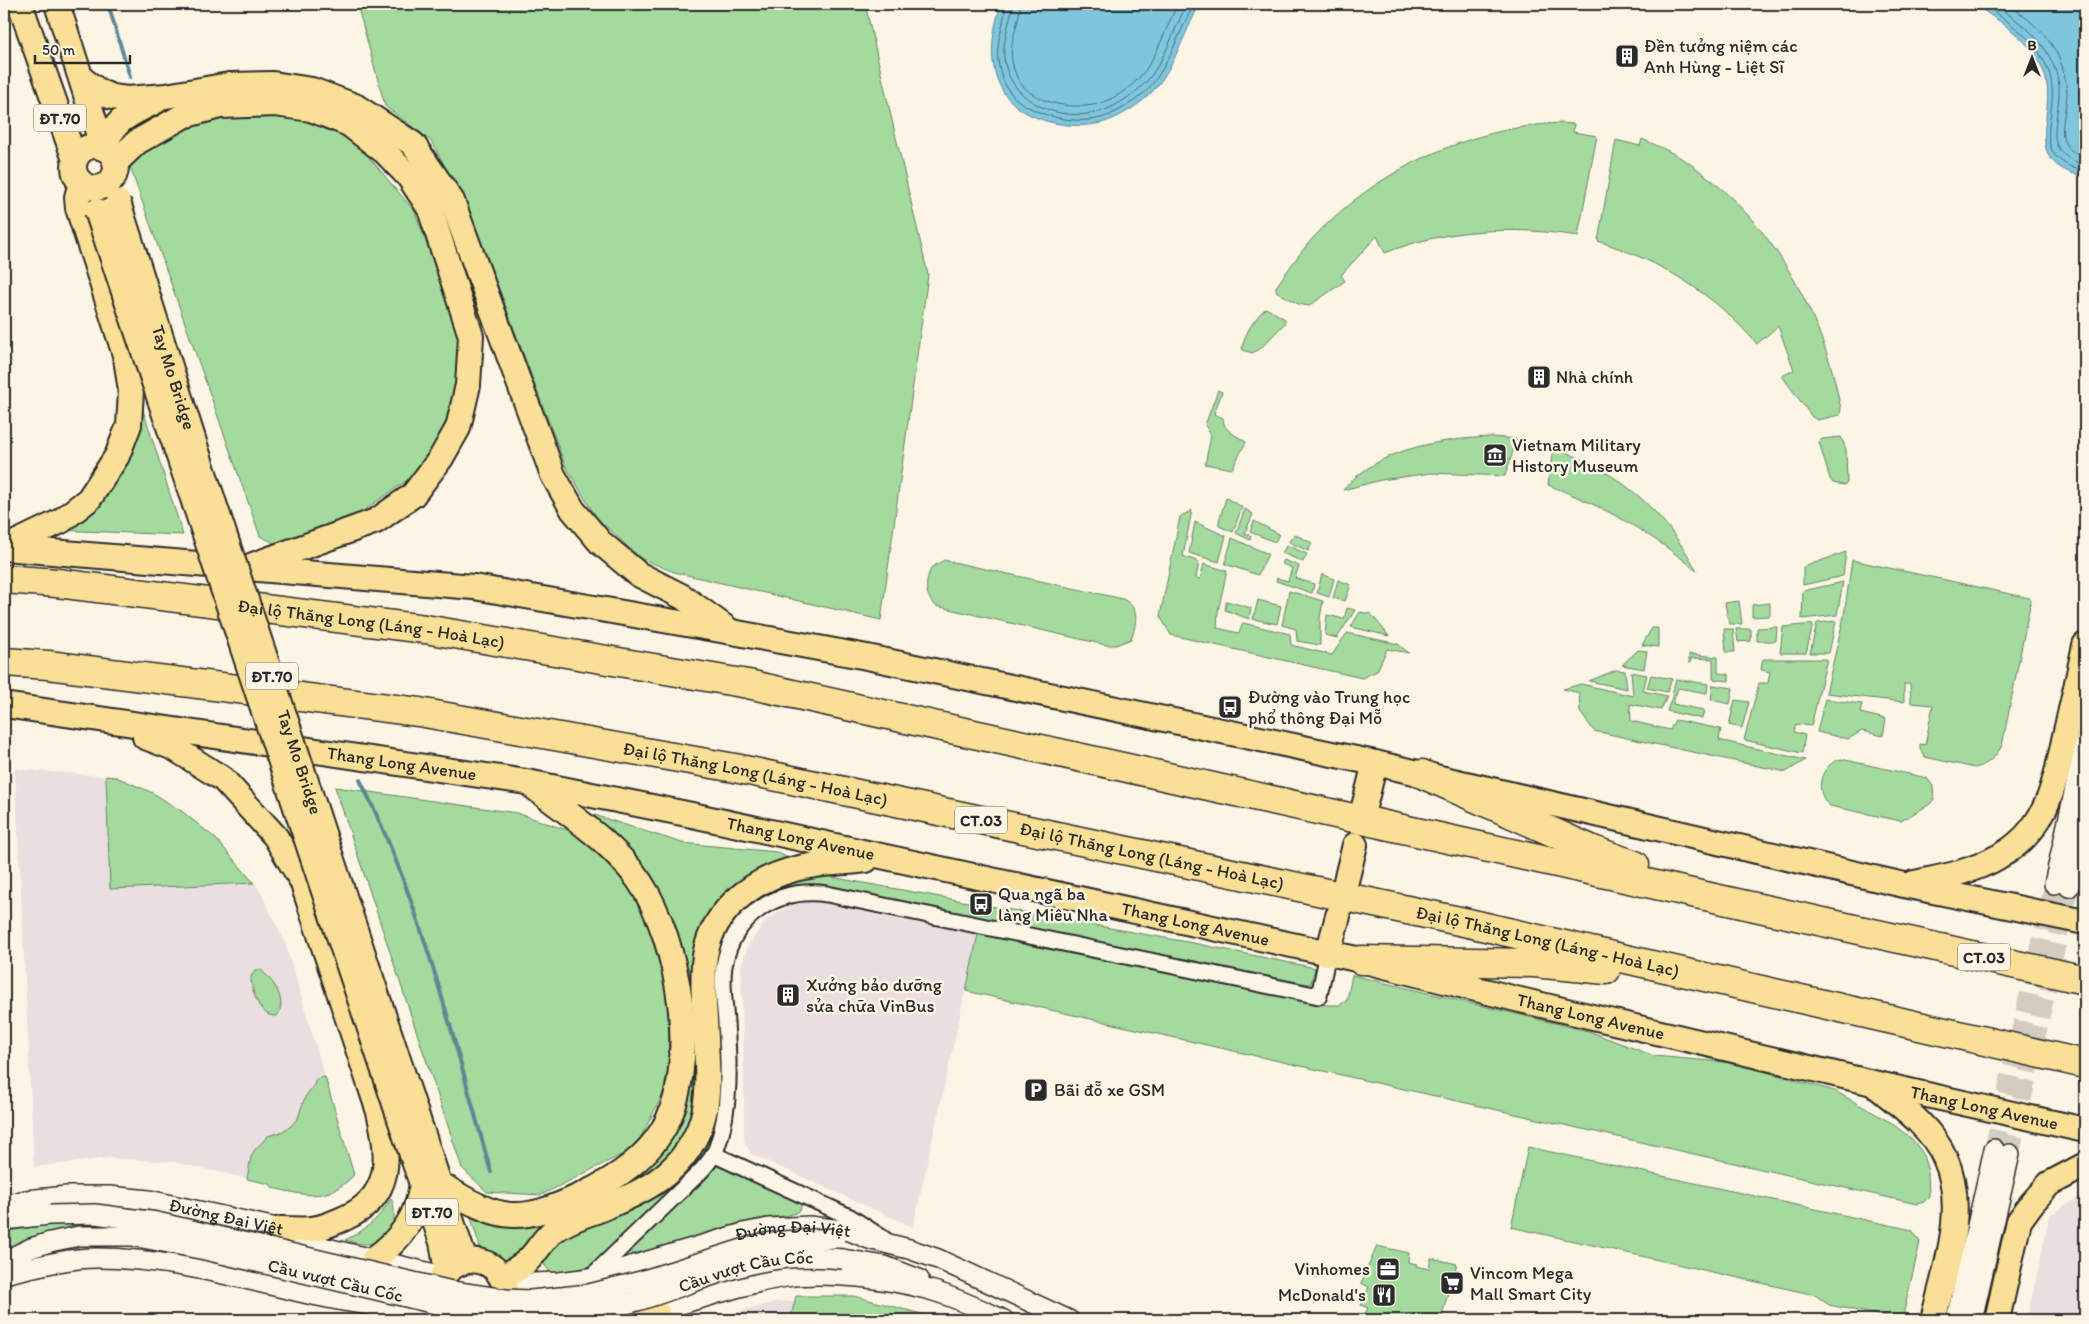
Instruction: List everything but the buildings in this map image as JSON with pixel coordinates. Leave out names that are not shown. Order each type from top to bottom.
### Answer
[{"type":"highway","name":"Đại lộ Thăng Long (Láng - Hoà Lạc)","points":[[4,579],[57,583],[425,629],[748,684],[2085,980]]},
{"type":"highway","name":"Đại lộ Thăng Long (Láng - Hoà Lạc)","points":[[4,662],[419,712],[735,768],[1464,922],[2083,1064]]},
{"type":"highway","points":[[1422,774],[1593,850],[1672,879],[1787,902],[1882,934]]},
{"type":"highway","points":[[1361,960],[1494,962],[1596,968],[1680,984],[1867,1026],[1949,1033]]},
{"type":"main road","name":"ĐT.70","points":[[20,4],[98,179]]},
{"type":"main road","name":"ĐT.70","points":[[57,4],[82,79],[98,179]]},
{"type":"main road","points":[[82,79],[112,98],[127,99],[166,96],[229,85],[273,84],[312,90],[355,106],[413,144],[452,201],[553,475],[573,510],[600,542],[638,574],[683,597],[732,632]]},
{"type":"main road","points":[[98,179],[111,130],[121,118],[166,96]]},
{"type":"main road","points":[[4,548],[61,522],[89,498],[117,456],[129,425],[131,391],[126,358],[78,208],[77,197],[137,142],[182,116],[220,106],[276,104],[311,109],[349,124],[385,152],[409,178],[430,209],[471,336],[468,385],[458,428],[441,458],[413,495],[376,521],[246,567]]},
{"type":"main road","name":"Tay Mo Bridge","points":[[98,179],[204,473],[431,1184]]},
{"type":"main road","points":[[4,548],[474,587],[732,632],[866,657],[1375,763],[1904,885],[2085,922]]},
{"type":"main road","points":[[1904,885],[1976,868],[1999,857],[2016,846],[2041,817],[2054,789],[2085,645]]},
{"type":"main road","name":"Thang Long Avenue","points":[[4,705],[527,782],[692,815],[883,858],[1361,960],[1525,1002],[2085,1130]]},
{"type":"main road","points":[[102,720],[174,748],[223,778],[275,836],[302,881],[379,1112],[385,1136],[385,1160],[381,1186],[375,1198],[365,1207],[338,1221],[314,1229],[281,1229]]},
{"type":"main road","points":[[1362,815],[1375,763]]},
{"type":"main road","points":[[374,1259],[397,1241],[431,1184],[480,1206],[513,1216],[528,1215],[568,1202],[614,1177],[649,1149],[662,1131],[672,1112],[680,1080],[682,1040],[676,977],[665,933],[653,905],[635,876],[606,845],[527,782]]},
{"type":"main road","points":[[1346,882],[1355,846]]},
{"type":"main road","points":[[503,1280],[523,1266],[552,1232],[572,1220],[652,1186],[672,1170],[699,1130],[706,1109],[708,1088],[703,987],[704,962],[710,937],[719,919],[732,903],[759,883],[776,875],[797,869],[883,858]]},
{"type":"main road","points":[[1328,953],[1338,916]]},
{"type":"main road","points":[[1873,1083],[1910,1114],[1932,1138],[1946,1158],[1956,1210],[1952,1242],[1933,1320]]},
{"type":"main road","points":[[1997,1320],[2020,1221],[2032,1202],[2049,1184],[2085,1166]]},
{"type":"main road","name":"ĐT.70","points":[[431,1184],[452,1269]]},
{"type":"main road","points":[[445,1317],[438,1305],[437,1295],[452,1269],[476,1261],[495,1269],[503,1280],[506,1300],[501,1315],[496,1320]]},
{"type":"street","points":[[2085,744],[2061,885],[2085,813]]},
{"type":"street","points":[[590,1278],[696,1174],[713,1154],[725,1116],[728,1090],[724,966],[728,952],[739,929],[756,912],[774,900],[798,893],[827,894],[1319,996],[1328,953]]},
{"type":"street","points":[[1956,1320],[2002,1152],[1972,1320]]},
{"type":"street","points":[[713,1154],[850,1217],[894,1245]]},
{"type":"street","name":"Đường Đại Việt","points":[[4,1205],[26,1200],[67,1196],[119,1197],[148,1200],[281,1229],[306,1243],[374,1259],[452,1269]]},
{"type":"street","name":"Cầu vượt Cầu Cốc","points":[[4,1220],[49,1215],[95,1214],[142,1220],[216,1235],[452,1291],[523,1300],[589,1294],[641,1281],[758,1244],[835,1238],[868,1239]]},
{"type":"street","name":"Đường Đại Việt","points":[[503,1280],[559,1282],[590,1278],[707,1243],[770,1228],[792,1226],[830,1227],[850,1231],[868,1239],[938,1259],[1070,1320]]},
{"type":"street","name":"Cầu vượt Cầu Cốc","points":[[4,1261],[31,1248],[79,1236],[132,1236],[205,1250],[457,1310],[528,1316],[575,1314],[629,1303],[756,1263],[818,1256],[869,1262],[899,1271],[914,1276],[958,1300]]},
{"type":"street","points":[[4,1274],[66,1261],[95,1258],[137,1259],[181,1265],[338,1300],[445,1317]]},
{"type":"street","points":[[620,1320],[647,1316],[749,1285],[787,1277],[813,1275],[840,1276],[930,1290],[1004,1320]]},
{"type":"shaded area","points":[[15,769],[116,777],[153,793],[183,812],[216,839],[258,887],[285,942],[354,1175],[345,1185],[328,1194],[310,1196],[273,1188],[270,1184],[174,1162],[110,1158],[34,1167]]},
{"type":"shaded area","points":[[804,901],[818,902],[978,934],[913,1227],[751,1154],[744,1141],[741,966],[748,946],[766,920],[791,905]]},
{"type":"shaded area","points":[[2085,1193],[2085,1320],[2027,1320],[2050,1215]]},
{"type":"shaded area","points":[[795,1301],[790,1320],[706,1320],[775,1302]]},
{"type":"green space","points":[[357,4],[865,4],[928,275],[881,620],[674,572],[640,558],[596,517],[565,465],[469,209],[431,141],[385,106]]},
{"type":"green space","points":[[282,113],[353,138],[415,212],[460,336],[460,389],[425,468],[353,518],[274,543],[260,536],[130,167],[139,149],[200,117]]},
{"type":"green space","points":[[1560,123],[1574,124],[1573,132],[1597,136],[1578,236],[1529,231],[1480,231],[1432,238],[1385,253],[1377,236],[1341,275],[1345,281],[1309,306],[1298,304],[1276,291],[1280,281],[1312,239],[1337,214],[1365,192],[1394,173],[1425,157],[1491,134],[1525,127]]},
{"type":"green space","points":[[1642,139],[1683,159],[1713,181],[1756,224],[1774,248],[1791,274],[1818,328],[1834,376],[1841,409],[1840,415],[1817,420],[1812,417],[1782,376],[1794,370],[1778,326],[1757,344],[1722,309],[1685,281],[1644,259],[1598,241],[1616,140],[1640,146]]},
{"type":"green space","points":[[1266,308],[1285,319],[1285,323],[1260,349],[1252,353],[1243,350],[1243,342],[1248,331]]},
{"type":"green space","points":[[1218,390],[1222,392],[1214,414],[1223,418],[1225,426],[1234,435],[1246,442],[1232,469],[1205,464],[1211,436],[1205,425]]},
{"type":"green space","points":[[142,407],[183,535],[56,530],[125,458]]},
{"type":"green space","points":[[1492,437],[1517,439],[1505,476],[1431,473],[1381,480],[1343,490],[1357,476],[1374,464],[1392,455],[1412,448],[1452,440]]},
{"type":"green space","points":[[1841,437],[1846,449],[1847,483],[1844,485],[1833,483],[1830,479],[1819,442],[1822,439]]},
{"type":"green space","points":[[1553,447],[1599,468],[1637,495],[1670,529],[1697,571],[1644,532],[1589,502],[1548,485]]},
{"type":"green space","points":[[1226,498],[1242,507],[1233,532],[1219,526]]},
{"type":"green space","points":[[1245,509],[1253,514],[1245,533],[1251,536],[1250,540],[1236,533]]},
{"type":"green space","points":[[1192,510],[1183,556],[1199,562],[1196,578],[1200,579],[1204,564],[1227,571],[1218,611],[1217,628],[1239,633],[1243,623],[1290,634],[1291,645],[1332,655],[1347,633],[1398,644],[1409,653],[1387,649],[1377,671],[1362,678],[1171,635],[1160,616],[1180,517]]},
{"type":"green space","points":[[1254,521],[1279,534],[1275,542],[1250,532]]},
{"type":"green space","points":[[1195,522],[1226,536],[1219,562],[1189,553]]},
{"type":"green space","points":[[1294,534],[1312,543],[1308,551],[1289,542]]},
{"type":"green space","points":[[1232,538],[1268,554],[1258,575],[1225,564]]},
{"type":"green space","points":[[1287,545],[1307,554],[1303,562],[1282,553]]},
{"type":"green space","points":[[1846,552],[1843,576],[1803,585],[1803,567]]},
{"type":"green space","points":[[944,560],[1123,599],[1132,607],[1136,616],[1131,639],[1116,645],[1106,645],[936,606],[929,598],[928,578],[931,568]]},
{"type":"green space","points":[[1284,560],[1299,566],[1295,578],[1314,584],[1312,593],[1276,581],[1277,578],[1288,581],[1292,568],[1282,564]]},
{"type":"green space","points":[[1852,560],[2029,598],[2031,600],[2002,746],[1988,762],[1975,768],[1925,757],[1920,749],[1920,744],[1925,745],[1933,705],[1911,703],[1910,684],[1904,684],[1904,702],[1826,693],[1844,616]]},
{"type":"green space","points":[[1322,574],[1334,579],[1329,597],[1317,593]]},
{"type":"green space","points":[[1338,580],[1351,585],[1345,601],[1333,598]]},
{"type":"green space","points":[[1843,582],[1837,615],[1802,619],[1803,591]]},
{"type":"green space","points":[[1289,591],[1323,601],[1320,618],[1320,645],[1297,641],[1296,629],[1282,625]]},
{"type":"green space","points":[[1258,600],[1281,606],[1277,624],[1253,619]]},
{"type":"green space","points":[[1226,601],[1251,608],[1249,619],[1225,610]]},
{"type":"green space","points":[[1739,601],[1742,624],[1729,624],[1725,603]]},
{"type":"green space","points":[[1770,603],[1770,616],[1752,617],[1752,605]]},
{"type":"green space","points":[[1347,608],[1355,610],[1337,638],[1325,635],[1327,615],[1344,619]]},
{"type":"green space","points":[[1360,612],[1371,614],[1389,636],[1351,627]]},
{"type":"green space","points":[[1836,621],[1829,653],[1810,653],[1817,623]]},
{"type":"green space","points":[[1813,624],[1806,653],[1780,653],[1783,627]]},
{"type":"green space","points":[[1777,627],[1776,641],[1757,641],[1757,628]]},
{"type":"green space","points":[[1652,628],[1658,628],[1658,647],[1642,645]]},
{"type":"green space","points":[[1724,629],[1733,629],[1735,652],[1726,652]]},
{"type":"green space","points":[[1736,629],[1751,629],[1751,641],[1738,642]]},
{"type":"green space","points":[[1638,650],[1647,651],[1644,669],[1622,665]]},
{"type":"green space","points":[[1689,654],[1718,657],[1718,673],[1729,674],[1729,681],[1713,679],[1713,659],[1691,658],[1691,663],[1689,663]]},
{"type":"green space","points":[[1763,659],[1827,659],[1811,726],[1796,724],[1794,732],[1805,735],[1802,753],[1744,740],[1759,683],[1768,683],[1770,672],[1761,670]]},
{"type":"green space","points":[[1616,670],[1625,671],[1627,689],[1589,681]]},
{"type":"green space","points":[[1631,672],[1647,675],[1643,691],[1667,696],[1661,710],[1630,704],[1631,721],[1670,730],[1675,720],[1721,729],[1719,740],[1805,760],[1786,772],[1594,731],[1580,712],[1579,693],[1563,689],[1581,684],[1633,696]]},
{"type":"green space","points":[[1651,675],[1672,679],[1667,692],[1647,688]]},
{"type":"green space","points":[[1676,679],[1708,684],[1707,693],[1678,688],[1676,695],[1672,694]]},
{"type":"green space","points":[[1713,685],[1733,688],[1730,704],[1711,700]]},
{"type":"green space","points":[[1672,697],[1675,697],[1673,704],[1704,710],[1702,719],[1667,711]]},
{"type":"green space","points":[[1825,699],[1862,704],[1860,713],[1886,719],[1883,736],[1862,731],[1848,739],[1817,732]]},
{"type":"green space","points":[[1735,700],[1749,702],[1742,728],[1729,725]]},
{"type":"green space","points":[[1841,759],[1927,778],[1933,786],[1934,799],[1930,804],[1901,821],[1830,806],[1822,793],[1821,779],[1828,766]]},
{"type":"green space","points":[[106,776],[116,777],[153,793],[183,812],[216,839],[254,883],[110,889]]},
{"type":"green space","points":[[335,787],[517,813],[579,834],[642,901],[668,981],[669,1083],[635,1148],[541,1195],[487,1192],[462,1168]]},
{"type":"green space","points":[[588,813],[682,843],[777,852],[786,857],[787,860],[777,862],[759,871],[720,901],[697,1110],[667,1165],[507,1262],[497,1254],[480,1247],[471,1213],[493,1220],[662,1151],[674,1134],[683,1113],[690,1088],[692,1064],[686,979],[586,816]]},
{"type":"green space","points":[[809,873],[1198,944],[1315,968],[1311,983],[1307,984],[822,885],[799,885],[771,893],[738,915],[723,940],[717,969],[716,1001],[721,1098],[716,1127],[707,1148],[685,1179],[597,1263],[589,1267],[556,1273],[550,1272],[545,1266],[544,1259],[560,1239],[691,1163],[711,953],[745,899]]},
{"type":"green space","points":[[978,934],[1327,1005],[1340,1005],[1347,1000],[1352,975],[1588,1031],[1654,1056],[1734,1063],[1835,1091],[1890,1122],[1912,1139],[1922,1152],[1928,1171],[1929,1196],[1924,1202],[1917,1204],[966,991]]},
{"type":"green space","points":[[256,970],[261,970],[266,974],[278,991],[281,1004],[277,1016],[265,1013],[257,1002],[251,976]]},
{"type":"green space","points":[[325,1077],[354,1175],[335,1190],[316,1195],[285,1191],[273,1188],[270,1184],[247,1179],[254,1151],[268,1136],[281,1132],[291,1126],[298,1118],[305,1097],[316,1079]]},
{"type":"green space","points":[[1528,1147],[1912,1230],[1920,1242],[1902,1320],[1829,1305],[1815,1295],[1511,1227]]},
{"type":"green space","points":[[716,1165],[721,1165],[800,1202],[801,1209],[793,1214],[748,1221],[715,1230],[636,1257],[632,1254],[632,1249]]},
{"type":"green space","points":[[391,1198],[394,1214],[391,1228],[387,1235],[374,1243],[365,1244],[345,1240],[372,1223]]},
{"type":"green space","points":[[84,1222],[108,1224],[108,1227],[4,1251],[4,1232],[50,1224]]},
{"type":"green space","points":[[1377,1246],[1409,1253],[1408,1262],[1429,1269],[1431,1258],[1457,1264],[1455,1271],[1458,1272],[1455,1285],[1450,1285],[1441,1320],[1374,1320],[1364,1316],[1368,1308],[1361,1305],[1369,1287],[1361,1283]]},
{"type":"green space","points":[[796,1296],[854,1296],[944,1320],[790,1320]]},
{"type":"water","points":[[1001,4],[1200,4],[1161,82],[1148,96],[1136,106],[1108,121],[1088,125],[1073,125],[1058,124],[1030,115],[1008,98],[1000,86],[992,55],[994,34]]},
{"type":"water","points":[[1974,4],[2085,4],[2085,177],[2064,170],[2051,160],[2044,134],[2047,86],[2043,70],[2031,49],[2014,32]]},
{"type":"waterway","points":[[108,4],[130,77]]},
{"type":"waterway","points":[[360,780],[382,827],[419,923],[491,1172]]},
{"type":"tunnel","points":[[1994,1149],[2054,884]]},
{"type":"tunnel","points":[[2010,1154],[2069,887]]},
{"type":"place","name":"Đền tưởng niệm các Anh Hùng - Liệt Sĩ","points":[[1627,56]]},
{"type":"place","name":"Nhà chính","points":[[1539,377]]},
{"type":"place","name":"Vietnam Military History Museum","points":[[1495,455]]},
{"type":"place","name":"Đường vào Trung học phổ thông Đại Mỗ","points":[[1230,707]]},
{"type":"place","name":"Qua ngã ba làng Miêu Nha","points":[[981,904]]},
{"type":"place","name":"Xưởng bảo dưỡng sửa chữa VinBus","points":[[788,995]]},
{"type":"place","name":"Bãi đỗ xe GSM","points":[[1036,1090]]},
{"type":"place","name":"Vinhomes","points":[[1388,1269]]},
{"type":"place","name":"Vincom Mega Mall Smart City","points":[[1452,1283]]},
{"type":"place","name":"McDonald's","points":[[1384,1295]]}]
